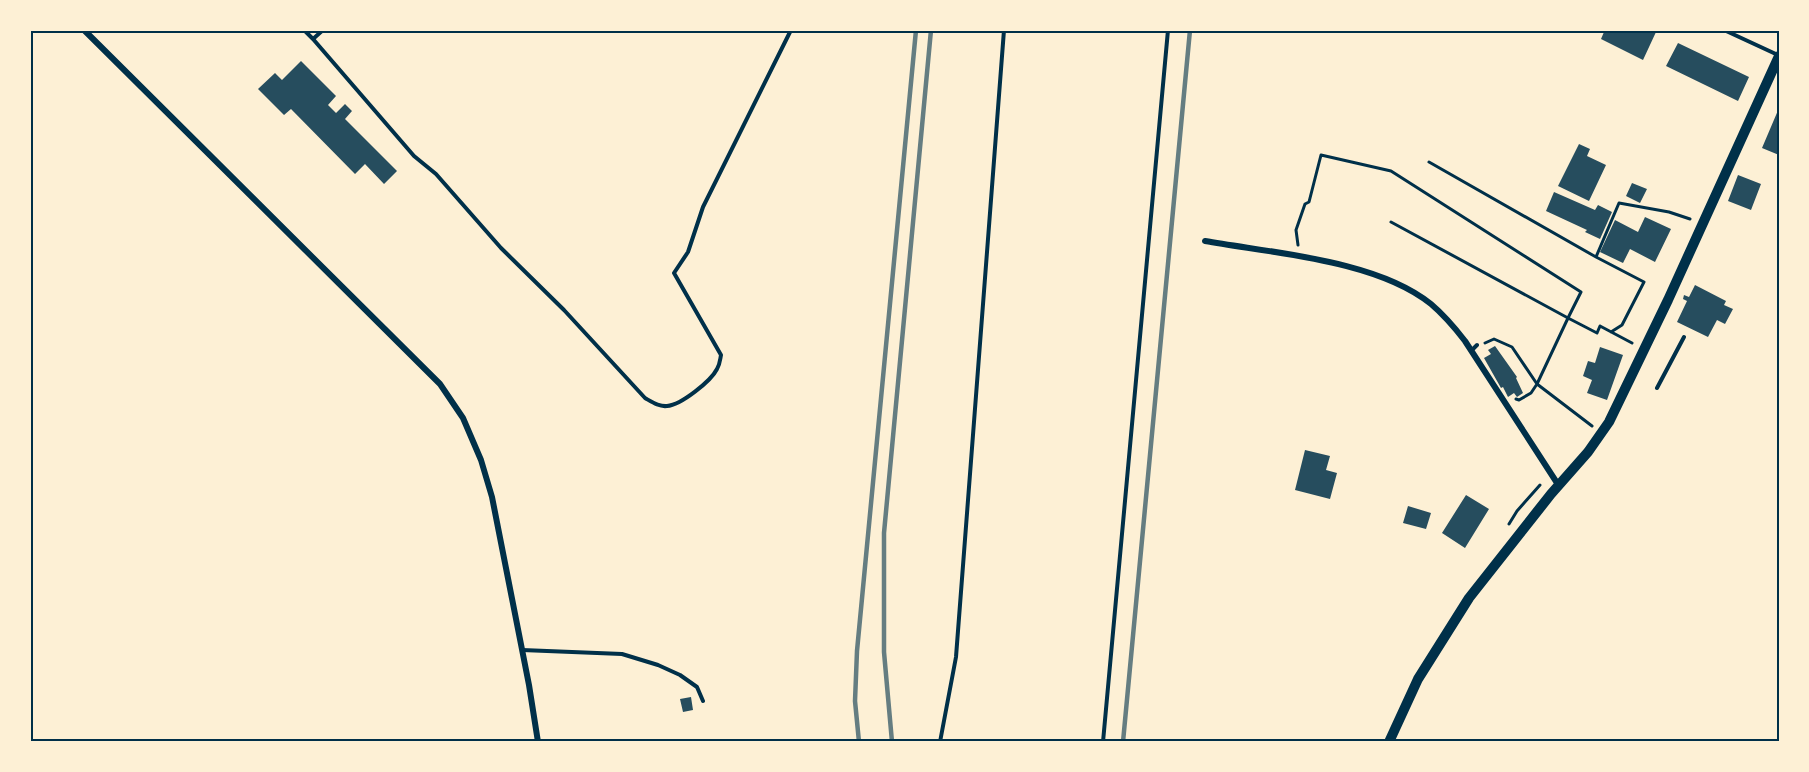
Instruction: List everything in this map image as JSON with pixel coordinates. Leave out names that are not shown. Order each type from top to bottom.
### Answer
[{"type":"main road","points":[[1389,742],[1418,679],[1469,598],[1588,452],[1609,422],[1625,392],[1779,56]]},
{"type":"street","points":[[84,30],[440,384],[463,418],[481,460],[492,497],[538,742]]},
{"type":"street","points":[[1205,242],[1339,264],[1371,273],[1407,289],[1430,303],[1450,323],[1471,351],[1558,486]]},
{"type":"lane","points":[[304,30],[414,156],[436,174],[501,248],[564,310],[645,398],[666,406],[677,404],[691,394],[719,366],[721,355],[674,273],[688,252],[703,207],[791,30]]},
{"type":"lane","points":[[313,39],[323,30]]},
{"type":"lane","points":[[940,742],[956,657],[1004,30]]},
{"type":"lane","points":[[1103,742],[1168,30]]},
{"type":"lane","points":[[1725,30],[1779,56]]},
{"type":"lane","points":[[1657,388],[1684,337]]},
{"type":"lane","points":[[1471,351],[1477,345]]},
{"type":"lane","points":[[521,650],[622,654],[658,665],[680,675],[697,687],[703,701]]},
{"type":"path","points":[[1298,245],[1296,230],[1305,204],[1309,202],[1320,155],[1391,171],[1581,292],[1537,384],[1531,393],[1519,400],[1512,398]]},
{"type":"path","points":[[1429,162],[1644,282],[1622,325],[1611,332]]},
{"type":"path","points":[[1596,257],[1619,203],[1669,212],[1695,221]]},
{"type":"path","points":[[1391,222],[1597,333],[1600,326],[1637,346]]},
{"type":"path","points":[[1477,345],[1494,339],[1512,347],[1537,384],[1592,426]]},
{"type":"building","points":[[1599,30],[1652,30],[1656,32],[1643,60],[1601,39],[1604,32]]},
{"type":"building","points":[[1678,43],[1749,77],[1738,101],[1666,66]]},
{"type":"building","points":[[301,61],[336,96],[328,105],[336,113],[345,104],[352,111],[345,119],[397,171],[384,184],[365,164],[355,174],[291,109],[284,115],[258,89],[275,73],[282,80]]},
{"type":"building","points":[[1779,108],[1779,155],[1762,148]]},
{"type":"building","points":[[1579,144],[1590,149],[1587,156],[1606,165],[1589,201],[1558,186]]},
{"type":"building","points":[[1738,175],[1761,184],[1751,210],[1728,201]]},
{"type":"building","points":[[1632,183],[1647,189],[1640,203],[1626,196]]},
{"type":"building","points":[[1554,192],[1595,210],[1598,205],[1612,212],[1600,239],[1585,232],[1587,230],[1546,211]]},
{"type":"building","points":[[1645,217],[1671,229],[1655,262],[1630,249],[1623,263],[1600,252],[1615,220],[1638,232]]},
{"type":"building","points":[[1695,285],[1726,301],[1724,305],[1733,309],[1725,324],[1717,320],[1708,337],[1677,322],[1687,301],[1683,299],[1684,295],[1689,297]]},
{"type":"building","points":[[1495,346],[1517,377],[1523,393],[1517,397],[1514,393],[1508,397],[1484,358],[1491,354],[1488,350]]},
{"type":"building","points":[[1600,347],[1623,355],[1607,400],[1587,393],[1592,380],[1583,376],[1588,361],[1595,363]]},
{"type":"building","points":[[1305,450],[1330,456],[1326,470],[1337,473],[1330,499],[1295,490]]},
{"type":"building","points":[[1466,495],[1489,509],[1465,548],[1442,533]]},
{"type":"building","points":[[1408,506],[1431,513],[1426,529],[1403,523]]},
{"type":"building","points":[[691,697],[693,710],[683,712],[680,699]]},
{"type":"railway","points":[[859,742],[855,701],[857,651],[916,30]]},
{"type":"railway","points":[[892,742],[884,652],[884,533],[931,30]]},
{"type":"railway","points":[[1123,742],[1190,30]]}]
